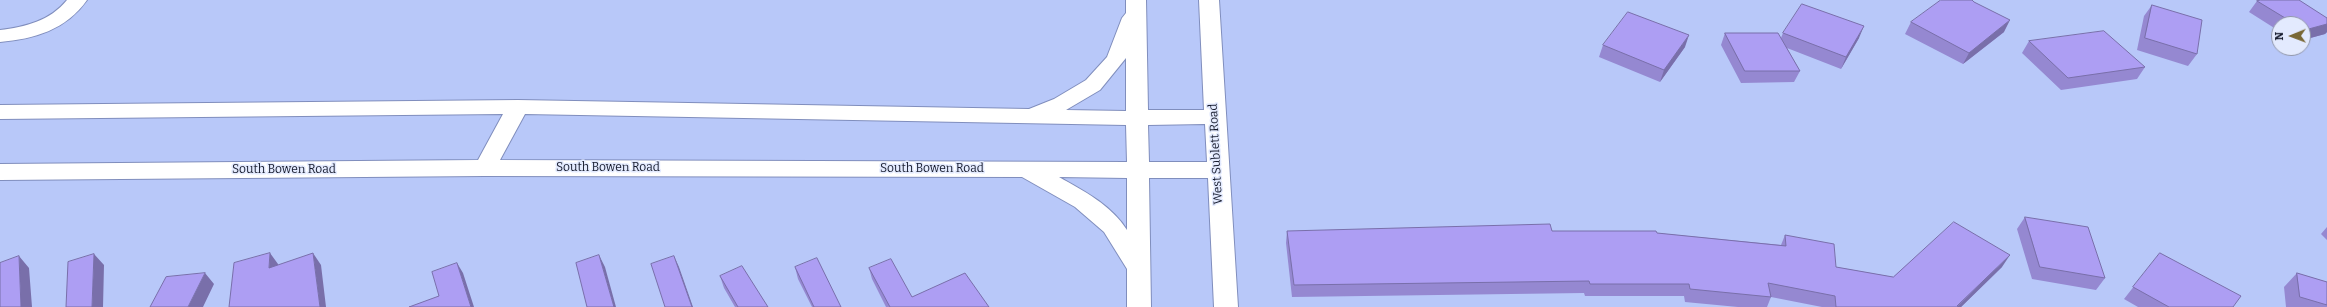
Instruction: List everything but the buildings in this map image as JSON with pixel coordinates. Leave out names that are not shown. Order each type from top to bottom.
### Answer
[{"type":"main road","points":[[0,36],[20,34],[40,28],[58,19],[72,9],[77,0]]},
{"type":"main road","name":"West Sublett Road","points":[[1209,0],[1216,170],[1226,307]]},
{"type":"main road","points":[[1027,116],[1061,104],[1093,85],[1116,59],[1136,4]]},
{"type":"main road","points":[[1136,4],[1139,307]]},
{"type":"main road","points":[[0,112],[518,107],[1138,118],[1214,117]]},
{"type":"main road","points":[[485,168],[518,107]]},
{"type":"main road","name":"South Bowen Road","points":[[0,172],[485,168],[1216,170]]},
{"type":"main road","points":[[1026,170],[1083,201],[1112,226],[1139,269]]}]
